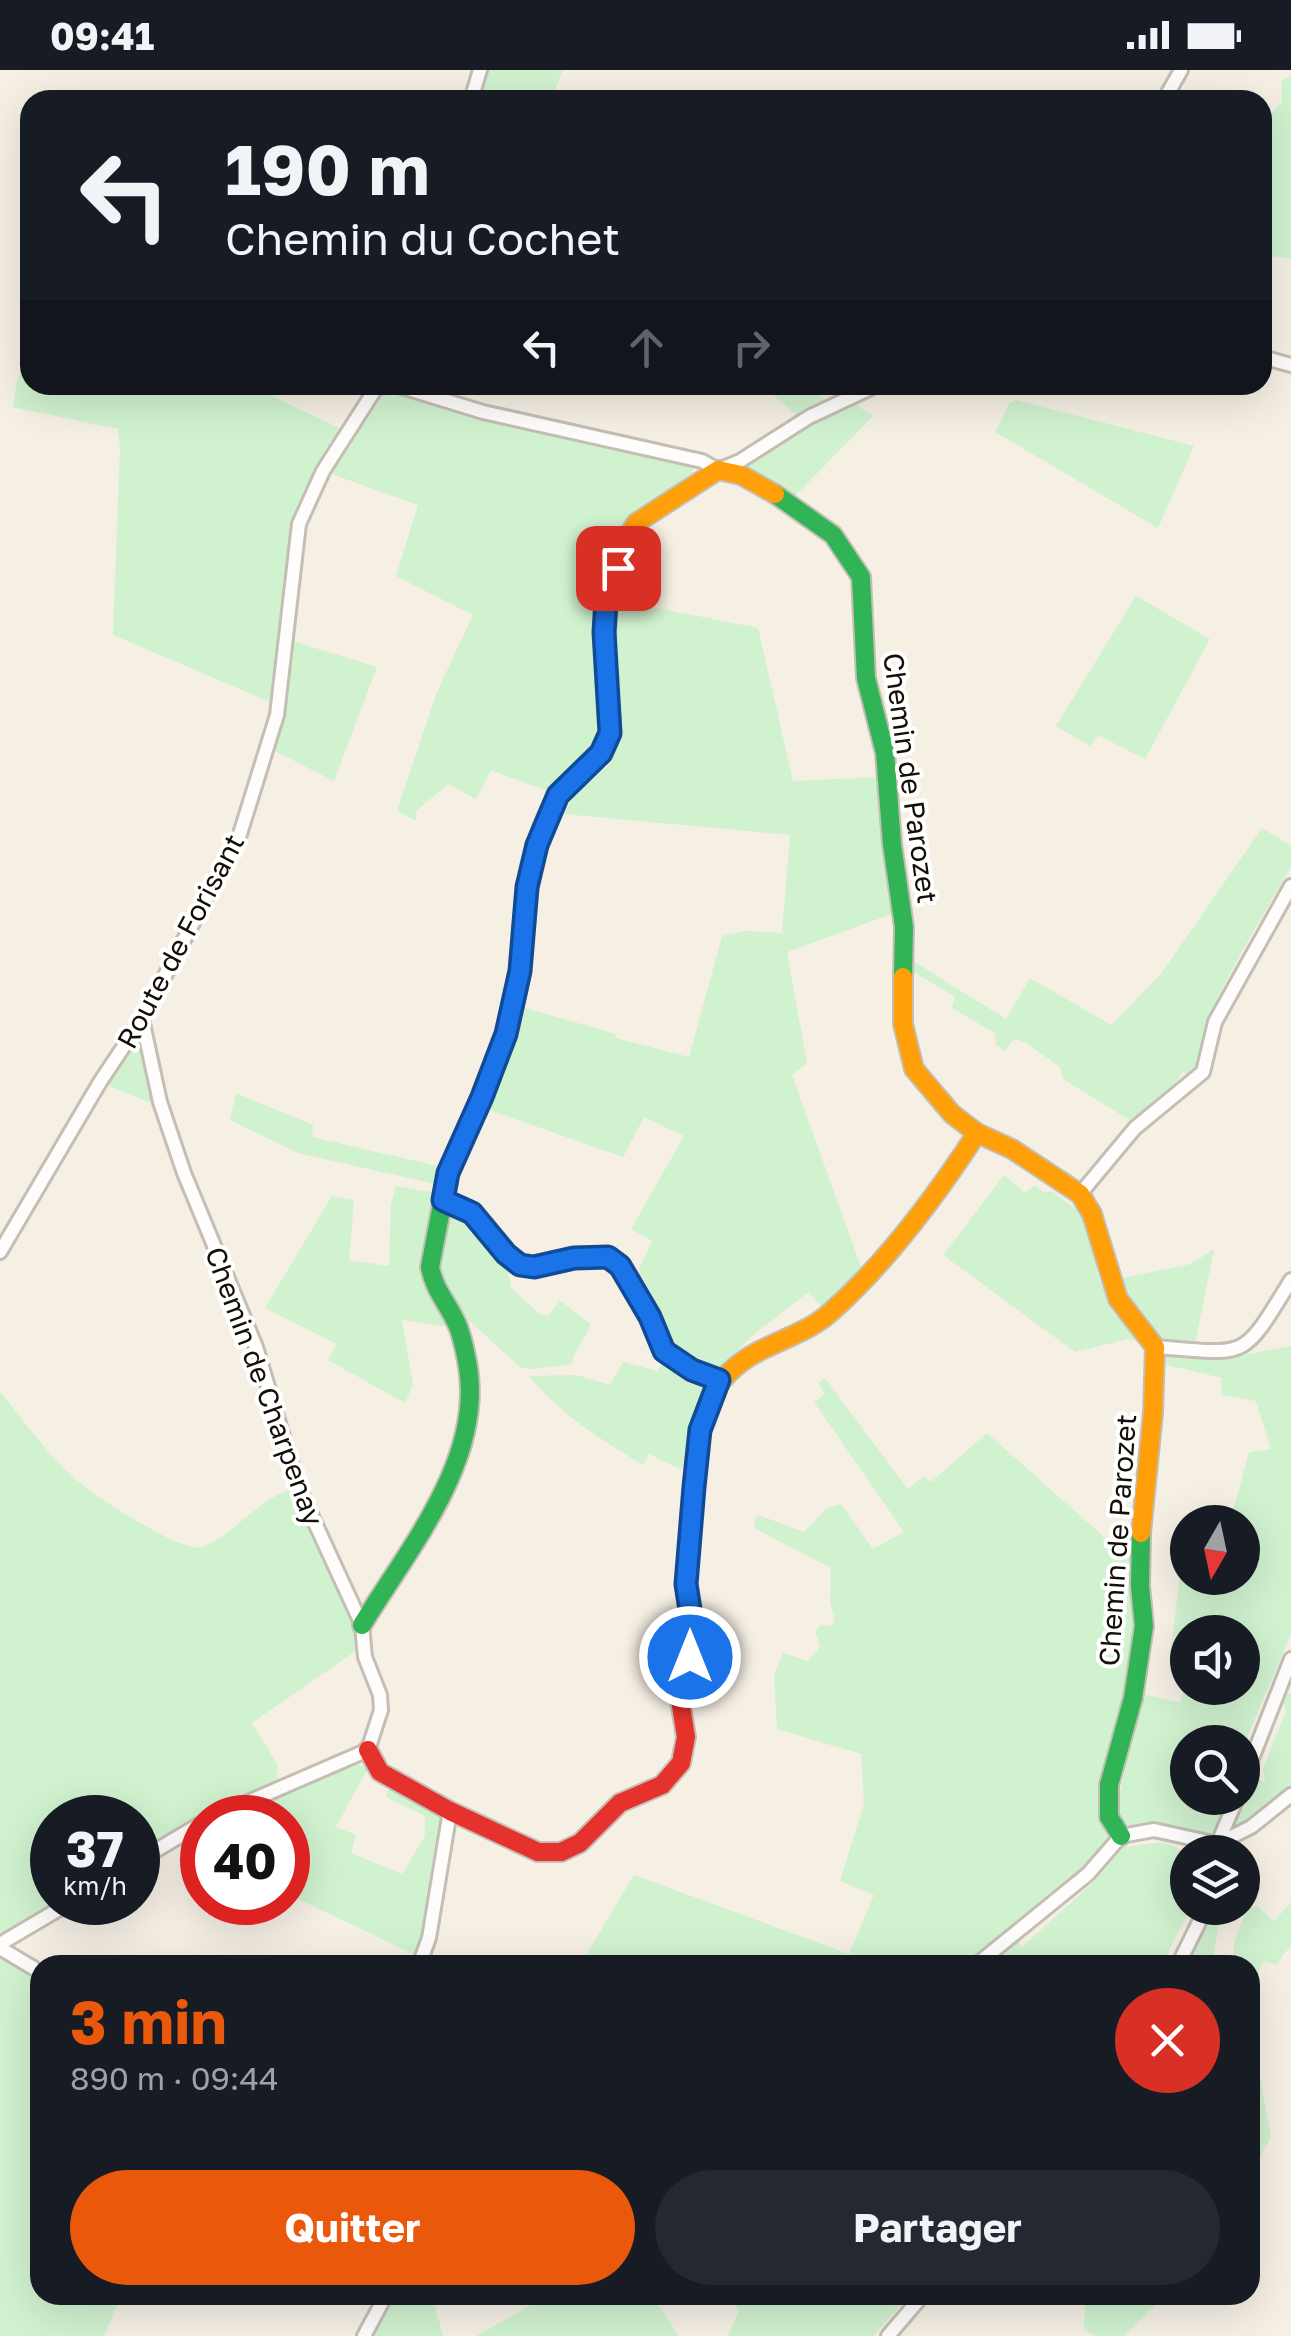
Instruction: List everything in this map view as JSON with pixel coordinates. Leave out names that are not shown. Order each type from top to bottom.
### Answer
[{"type":"street","name":"Route de Forisant","points":[[0,1252],[100,1082],[142,1019],[240,834],[277,715],[299,524],[323,471],[372,395]]},
{"type":"street","points":[[428,395],[483,412],[702,462],[718,470]]},
{"type":"street","points":[[362,1625],[442,1494],[468,1426],[472,1406],[468,1366],[458,1328],[441,1299],[430,1267],[448,1173],[506,1034],[520,971],[527,887],[537,845],[558,795],[601,753],[610,733],[606,601],[628,534],[645,515],[718,470],[740,461],[809,417],[856,395]]},
{"type":"street","name":"Chemin de Parozet","points":[[718,470],[741,475],[804,513],[833,535],[861,577],[866,678],[884,753],[904,927],[903,1024],[906,1049],[914,1069],[927,1088],[977,1133],[1012,1149],[1080,1194]]},
{"type":"street","points":[[1291,886],[1215,1022],[1203,1072],[1135,1128],[1080,1194],[1092,1214],[1118,1299],[1155,1346],[1217,1352],[1239,1350],[1260,1331],[1291,1280]]},
{"type":"street","name":"Chemin de Charpenay","points":[[142,1019],[160,1102],[184,1173],[256,1347],[298,1486],[362,1625],[365,1656],[380,1696],[381,1710],[368,1750]]},
{"type":"street","points":[[265,1795],[368,1750],[380,1772],[450,1811],[551,1855],[584,1842],[629,1796],[668,1782],[688,1743],[678,1698],[690,1657],[693,1629],[686,1584],[694,1487],[700,1430],[719,1380],[748,1354],[826,1316],[904,1234],[977,1133]]},
{"type":"street","points":[[443,1200],[472,1213],[520,1265],[534,1267],[574,1258],[608,1257],[620,1266],[650,1317],[664,1351],[692,1370],[719,1380]]},
{"type":"street","name":"Chemin de Parozet","points":[[1121,1836],[1109,1817],[1109,1785],[1133,1698],[1144,1626],[1141,1532],[1153,1413],[1155,1346]]},
{"type":"street","points":[[1260,1738],[1291,1659]]},
{"type":"street","points":[[1238,1835],[1291,1795]]},
{"type":"street","points":[[423,1955],[429,1938],[450,1811]]},
{"type":"street","points":[[988,1955],[1088,1874],[1121,1836],[1154,1830],[1171,1835]]},
{"type":"street","points":[[30,1966],[0,1946],[34,1925]]},
{"type":"street","points":[[1183,1955],[1198,1925]]},
{"type":"street","points":[[364,2336],[381,2305]]},
{"type":"street","points":[[888,2336],[915,2305]]},
{"type":"green space","points":[[480,70],[563,70],[555,90],[473,90]]},
{"type":"green space","points":[[1291,76],[1291,259],[1272,256],[1272,112],[1282,102],[1281,81]]},
{"type":"green space","points":[[20,373],[20,395],[271,395],[347,432],[371,395],[435,395],[666,453],[693,469],[688,488],[638,513],[601,590],[610,733],[558,795],[491,770],[476,799],[448,784],[416,811],[416,821],[397,811],[437,692],[473,615],[396,576],[418,505],[323,471],[299,524],[286,639],[377,667],[334,781],[267,747],[277,705],[113,635],[118,429],[13,407]]},
{"type":"green space","points":[[773,395],[816,395],[827,400],[798,417]]},
{"type":"green space","points":[[1016,400],[1194,446],[1158,528],[995,432],[1010,403]]},
{"type":"green space","points":[[852,402],[873,416],[794,497],[742,467]]},
{"type":"green space","points":[[1136,596],[1210,639],[1145,759],[1098,735],[1090,746],[1056,726]]},
{"type":"green space","points":[[612,599],[758,628],[793,781],[883,777],[897,912],[787,952],[807,1063],[792,1075],[862,1270],[823,1309],[809,1292],[753,1335],[723,1365],[709,1370],[674,1354],[638,1284],[640,1267],[652,1241],[631,1229],[684,1136],[644,1117],[623,1157],[484,1108],[521,1007],[689,1057],[722,936],[746,931],[782,933],[790,835],[564,814],[574,795],[608,766],[618,741],[607,620]]},
{"type":"green space","points":[[1262,828],[1291,846],[1291,867],[1214,1006],[1196,1070],[1190,1079],[1183,1071],[1171,1089],[1131,1121],[1063,1079],[1060,1067],[1025,1042],[1014,1039],[1005,1051],[996,1045],[995,1033],[952,1008],[955,996],[909,970],[913,961],[1006,1019],[1030,978],[1111,1025],[1161,974]]},
{"type":"green space","points":[[138,1035],[156,1105],[101,1083]]},
{"type":"green space","points":[[236,1093],[313,1125],[312,1137],[442,1167],[435,1184],[298,1153],[230,1120]]},
{"type":"green space","points":[[1004,1175],[1025,1193],[1035,1185],[1043,1192],[1053,1192],[1083,1214],[1098,1275],[1112,1310],[1142,1343],[1128,1339],[1075,1352],[943,1255]]},
{"type":"green space","points":[[396,1186],[435,1193],[428,1235],[451,1327],[402,1320],[413,1384],[405,1403],[328,1360],[337,1344],[265,1308],[332,1196],[354,1200],[349,1260],[389,1266],[391,1205]]},
{"type":"green space","points":[[446,1212],[468,1223],[489,1241],[504,1264],[511,1288],[540,1314],[547,1316],[560,1301],[590,1323],[572,1364],[520,1367],[445,1299],[435,1263]]},
{"type":"green space","points":[[1214,1249],[1195,1344],[1157,1337],[1124,1300],[1116,1279],[1191,1264]]},
{"type":"green space","points":[[1291,1346],[1291,1634],[1252,1725],[1170,1725],[1170,1815],[1222,1815],[1211,1835],[1167,1826],[1133,1827],[1119,1819],[1120,1793],[1139,1693],[1170,1701],[1170,1705],[1260,1705],[1260,1615],[1175,1615],[1178,1595],[1260,1595],[1260,1505],[1235,1505],[1249,1452],[1271,1449],[1256,1401],[1221,1395],[1222,1378],[1159,1363],[1161,1354],[1228,1358]]},
{"type":"green space","points":[[665,1359],[699,1380],[703,1393],[682,1470],[649,1454],[643,1465],[568,1414],[529,1376],[576,1375],[610,1385],[623,1362],[657,1371]]},
{"type":"green space","points":[[825,1378],[908,1489],[924,1476],[931,1482],[987,1433],[1131,1561],[1138,1625],[1127,1696],[1103,1778],[1100,1817],[1108,1836],[1104,1850],[1078,1878],[979,1955],[586,1955],[634,1875],[849,1954],[874,1895],[840,1881],[864,1804],[861,1754],[777,1729],[774,1675],[783,1653],[808,1661],[820,1647],[815,1631],[821,1625],[831,1626],[835,1620],[830,1602],[831,1568],[754,1528],[756,1517],[761,1516],[804,1532],[827,1508],[841,1504],[873,1549],[904,1532],[814,1402],[825,1394],[818,1383]]},
{"type":"green space","points":[[0,1392],[75,1479],[138,1522],[176,1542],[202,1547],[291,1489],[356,1630],[357,1650],[252,1723],[277,1764],[277,1781],[248,1795],[180,1795],[180,1828],[160,1839],[160,1795],[30,1795],[30,1922],[0,1935]]},
{"type":"green space","points":[[1286,1692],[1291,1694],[1291,1790],[1246,1827],[1238,1827],[1233,1821],[1236,1815],[1260,1815],[1260,1779],[1265,1783],[1263,1769],[1286,1710]]},
{"type":"green space","points":[[351,1762],[368,1768],[336,1827],[356,1835],[351,1853],[402,1874],[425,1836],[425,1816],[386,1797],[389,1787],[444,1816],[424,1940],[415,1955],[310,1905],[310,1795],[279,1795]]},
{"type":"green space","points":[[1170,1845],[1170,1925],[1182,1925],[1167,1955],[998,1955],[1019,1939],[1021,1948],[1096,1880],[1124,1847]]},
{"type":"green space","points":[[1291,1903],[1291,1945],[1276,1965],[1264,1961],[1260,1968],[1260,1955],[1234,1955],[1234,1943],[1241,1925],[1260,1925],[1260,1909],[1274,1921]]},
{"type":"green space","points":[[1204,1925],[1218,1925],[1214,1955],[1189,1955]]},
{"type":"green space","points":[[0,1957],[30,1973],[30,2305],[117,2305],[104,2336],[0,2336]]},
{"type":"green space","points":[[1260,2077],[1271,2137],[1260,2157]]},
{"type":"green space","points":[[386,2305],[435,2305],[443,2336],[369,2336]]},
{"type":"green space","points":[[531,2305],[659,2305],[679,2336],[476,2336]]},
{"type":"green space","points":[[735,2305],[901,2305],[873,2336],[728,2336],[738,2312]]},
{"type":"green space","points":[[1085,2305],[1156,2305],[1124,2336],[1096,2336],[1084,2330]]},
{"type":"traffic: fast","points":[[775,494],[833,535],[861,577],[866,678],[885,753],[904,927],[903,977]]},
{"type":"traffic: fast","points":[[362,1625],[438,1503],[464,1436],[470,1402],[468,1367],[459,1329],[430,1267],[448,1173],[492,1071]]},
{"type":"traffic: fast","points":[[1121,1836],[1109,1817],[1109,1785],[1133,1698],[1144,1626],[1141,1533]]},
{"type":"traffic: slow","points":[[492,1071],[519,981],[530,880],[539,838],[557,797],[602,751],[610,732],[607,618],[613,578],[626,541],[636,523],[718,470],[741,475],[775,494]]},
{"type":"traffic: slow","points":[[903,977],[903,1024],[914,1069],[952,1114],[977,1133],[1012,1149],[1080,1194],[1092,1214],[1118,1299],[1155,1347],[1141,1533]]},
{"type":"traffic: slow","points":[[695,1465],[707,1407],[724,1378],[752,1355],[818,1322],[853,1292],[910,1227],[977,1133]]},
{"type":"traffic: jam","points":[[368,1750],[380,1772],[450,1811],[538,1852],[561,1852],[580,1843],[620,1803],[662,1785],[681,1763],[686,1737],[679,1693],[692,1634],[687,1582],[695,1465]]},
{"type":"route","points":[[618,568],[606,601],[604,632],[610,733],[601,753],[558,795],[537,845],[527,887],[520,971],[506,1034],[448,1173],[443,1200],[472,1213],[520,1265],[534,1267],[574,1258],[608,1257],[620,1266],[650,1317],[664,1351],[692,1370],[719,1380],[700,1430],[694,1487],[686,1584],[693,1629],[690,1657]]}]
